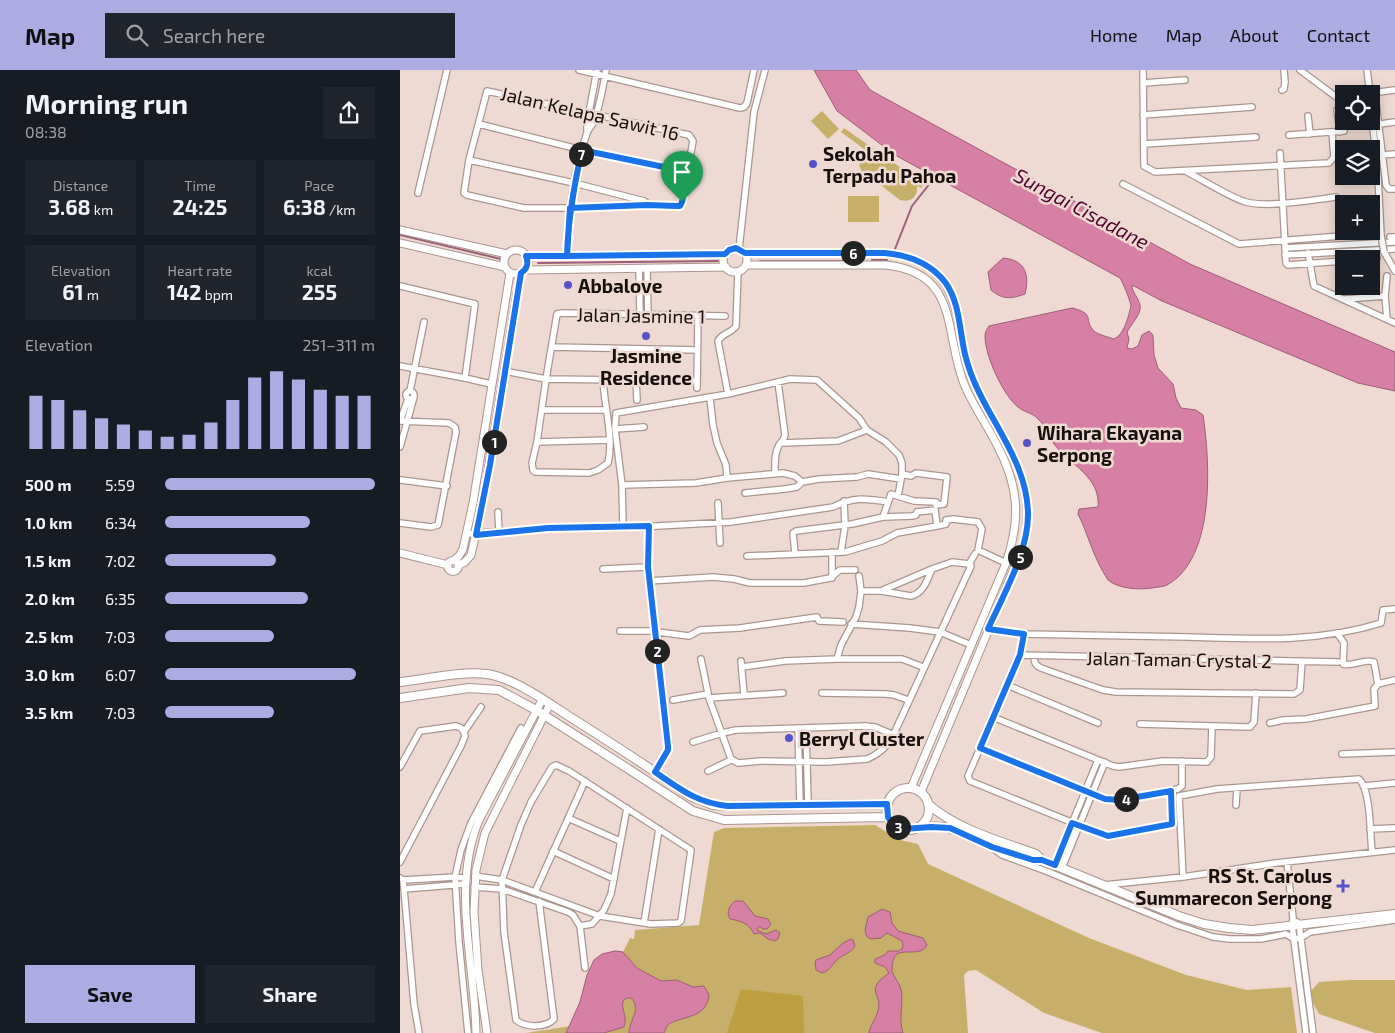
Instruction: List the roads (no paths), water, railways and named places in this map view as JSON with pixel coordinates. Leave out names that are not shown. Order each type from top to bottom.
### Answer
[{"type":"main road","points":[[400,682],[470,674],[488,674],[517,685],[550,704],[690,796],[713,805],[887,804]]},
{"type":"main road","points":[[400,698],[469,688],[499,690],[536,710],[693,811],[708,817],[724,820],[888,817]]},
{"type":"main road","points":[[1042,860],[1033,860],[992,847],[950,828],[903,829],[892,823],[888,817],[887,804],[893,793],[911,788],[921,792],[928,804],[941,816],[986,836],[1036,854],[1042,860],[1058,867],[1179,916],[1204,924],[1252,930],[1295,922],[1395,914]]},
{"type":"main road","points":[[916,828],[929,812],[928,804]]},
{"type":"street","points":[[418,193],[447,70]]},
{"type":"street","points":[[579,70],[606,73],[740,108],[744,107],[747,103],[754,70]]},
{"type":"street","points":[[746,265],[747,259],[742,251],[754,112],[765,70]]},
{"type":"street","points":[[1143,70],[1144,166],[1155,172],[1329,163],[1334,157],[1332,132]]},
{"type":"street","points":[[1282,90],[1284,89],[1285,82],[1284,70]]},
{"type":"street","points":[[1300,70],[1335,96]]},
{"type":"street","points":[[1368,70],[1369,85]]},
{"type":"street","points":[[567,256],[570,208],[574,183],[587,131],[588,112],[597,72]]},
{"type":"street","points":[[587,131],[593,123],[596,114],[606,73]]},
{"type":"street","points":[[1143,83],[1185,80]]},
{"type":"street","points":[[1380,92],[1395,90]]},
{"type":"street","name":"Jalan Kelapa Sawit 16","points":[[479,124],[487,91],[689,135],[693,140],[688,172]]},
{"type":"street","points":[[1143,115],[1252,107]]},
{"type":"street","points":[[1308,116],[1310,134]]},
{"type":"street","points":[[1395,122],[1380,124],[1386,185],[1388,189],[1395,189]]},
{"type":"street","points":[[479,124],[582,150],[688,172],[680,206],[524,208],[467,195],[464,193],[469,160],[479,124]]},
{"type":"street","points":[[1289,134],[1310,134],[1342,130]]},
{"type":"street","points":[[1373,130],[1381,235],[1384,252],[1395,271]]},
{"type":"street","points":[[1144,144],[1256,137]]},
{"type":"street","points":[[1280,153],[1287,264],[1335,262]]},
{"type":"street","points":[[1382,155],[1395,154]]},
{"type":"street","points":[[469,160],[574,183],[644,201],[647,205]]},
{"type":"street","points":[[1185,171],[1246,202],[1283,203],[1335,197]]},
{"type":"street","points":[[1123,184],[1239,244],[1335,236]]},
{"type":"street","points":[[400,230],[507,254],[518,250],[526,256],[725,254],[732,248],[757,253],[892,254],[910,258],[925,265],[944,281],[956,308],[965,357],[971,375],[981,398],[1003,434],[1020,473],[1027,497],[1028,528],[1020,556],[921,792]]},
{"type":"street","points":[[1285,251],[1395,242]]},
{"type":"street","points":[[400,243],[507,270],[523,272],[726,267],[730,270],[738,271],[746,265],[886,265],[907,268],[918,273],[936,289],[947,310],[956,357],[963,380],[969,395],[1003,457],[1014,490],[1016,527],[1006,562],[911,788]]},
{"type":"street","points":[[1285,251],[1308,253],[1395,249]]},
{"type":"street","points":[[757,253],[752,259],[757,265]]},
{"type":"street","points":[[862,253],[863,265]]},
{"type":"street","points":[[1308,253],[1314,286],[1395,323]]},
{"type":"street","points":[[454,563],[462,553],[473,503],[507,270],[504,260],[507,254]]},
{"type":"street","points":[[725,254],[724,262],[726,267]]},
{"type":"street","points":[[400,553],[454,563],[465,562],[471,556],[490,465],[504,371],[523,272],[528,263],[526,256]]},
{"type":"street","points":[[640,314],[643,268]]},
{"type":"street","points":[[643,268],[648,315]]},
{"type":"street","points":[[728,394],[718,341],[719,338],[736,326],[738,271]]},
{"type":"street","points":[[1387,276],[1385,296],[1387,319]]},
{"type":"street","points":[[400,286],[475,304],[465,378]]},
{"type":"street","points":[[1344,299],[1385,296]]},
{"type":"street","name":"Jalan Jasmine 1","points":[[552,347],[557,314],[562,313],[725,316]]},
{"type":"street","points":[[697,388],[698,316]]},
{"type":"street","points":[[400,522],[431,528],[438,524],[447,486],[456,429],[449,423],[400,421],[415,368],[424,322]]},
{"type":"street","points":[[603,379],[605,410],[610,440],[608,463],[598,470],[589,473],[535,472],[532,462],[552,347],[697,350]]},
{"type":"street","points":[[400,366],[491,384]]},
{"type":"street","points":[[504,371],[546,379],[697,381]]},
{"type":"street","points":[[623,527],[622,486],[615,429],[615,417],[618,412],[710,398],[790,379],[817,380],[859,418],[867,430],[886,442],[899,455],[902,463],[898,496]]},
{"type":"street","points":[[636,380],[637,400]]},
{"type":"street","points":[[775,474],[774,462],[785,435],[778,382]]},
{"type":"street","points":[[400,391],[408,395]]},
{"type":"street","points":[[400,447],[407,422],[408,395]]},
{"type":"street","points":[[710,398],[713,425],[717,443],[724,460],[727,478]]},
{"type":"street","points":[[542,410],[605,410]]},
{"type":"street","points":[[615,429],[644,427]]},
{"type":"street","points":[[782,442],[838,441],[867,430]]},
{"type":"street","points":[[537,442],[610,440]]},
{"type":"street","points":[[745,493],[797,487],[802,482],[819,479],[857,477],[872,474],[901,477],[911,476],[916,473],[947,477],[944,504],[912,516],[883,517],[845,526],[796,531],[793,533],[795,553]]},
{"type":"street","points":[[622,486],[696,483],[775,474],[792,475],[799,478],[802,482]]},
{"type":"street","points":[[401,480],[447,486]]},
{"type":"street","points":[[883,517],[891,494],[914,501],[936,502],[937,526]]},
{"type":"street","points":[[467,534],[476,535],[548,528],[623,527],[719,522],[833,507],[844,501],[862,499],[888,502]]},
{"type":"street","points":[[841,552],[845,526],[844,501]]},
{"type":"street","points":[[473,503],[482,506]]},
{"type":"street","points":[[718,503],[720,543]]},
{"type":"street","points":[[498,512],[499,532]]},
{"type":"street","points":[[747,556],[841,552],[882,541],[897,533],[946,524],[946,520],[953,520],[978,522],[982,529],[978,550],[1006,562]]},
{"type":"street","points":[[649,526],[649,581],[668,746],[668,750],[655,772]]},
{"type":"street","points":[[832,552],[832,578]]},
{"type":"street","points":[[701,659],[709,696],[732,760],[738,763],[866,759],[880,752],[894,735],[908,700],[975,554]]},
{"type":"street","points":[[881,591],[952,562],[969,564]]},
{"type":"street","points":[[603,570],[648,567]]},
{"type":"street","points":[[861,591],[915,595],[922,589],[932,569]]},
{"type":"street","points":[[649,581],[713,578],[734,579],[750,583],[804,583],[832,578],[838,571],[855,570]]},
{"type":"street","points":[[837,659],[840,645],[859,607],[861,591],[859,576]]},
{"type":"street","points":[[988,629],[1024,634],[1260,640],[1337,633],[1381,623],[1383,610],[1395,609]]},
{"type":"street","points":[[620,632],[655,632],[689,636],[700,630],[740,628],[817,616],[819,622],[843,622]]},
{"type":"street","points":[[851,624],[940,632],[971,645]]},
{"type":"street","points":[[1337,633],[1344,643],[1343,664],[1350,665],[1372,661],[1378,684]]},
{"type":"street","points":[[1024,634],[1020,655],[968,776],[970,781],[1108,836],[1170,826],[1172,822],[1171,791]]},
{"type":"street","name":"Jalan Taman Crystal 2","points":[[1020,655],[1338,662]]},
{"type":"street","points":[[1034,656],[1036,666],[1103,690],[1116,692],[1298,693],[1300,690],[1302,661]]},
{"type":"street","points":[[744,695],[742,664],[837,659],[902,659],[923,667]]},
{"type":"street","points":[[1270,723],[1283,720],[1306,719],[1374,707],[1374,689],[1378,684],[1395,680]]},
{"type":"street","points":[[1007,684],[1098,723]]},
{"type":"street","points":[[673,700],[709,696],[783,693]]},
{"type":"street","points":[[822,693],[886,694],[908,700]]},
{"type":"street","points":[[1140,724],[1250,727],[1253,725],[1256,693]]},
{"type":"street","points":[[476,1033],[465,913],[465,881],[475,830],[542,700]]},
{"type":"street","points":[[487,1033],[478,970],[474,912],[475,876],[485,833],[550,704]]},
{"type":"street","points":[[400,862],[461,746],[465,736],[464,732],[481,707]]},
{"type":"street","points":[[993,717],[1119,767],[1163,761],[1207,762],[1210,760],[1212,726]]},
{"type":"street","points":[[400,767],[420,731],[456,726],[464,732]]},
{"type":"street","points":[[693,742],[736,730],[866,726],[875,727],[894,735]]},
{"type":"street","points":[[468,1033],[455,876],[461,850],[471,823],[521,728]]},
{"type":"street","points":[[798,728],[799,761],[804,805]]},
{"type":"street","points":[[804,805],[807,762],[806,728]]},
{"type":"street","points":[[980,748],[1085,792],[1112,801],[1178,789],[1182,786],[1182,762]]},
{"type":"street","points":[[1342,754],[1395,752]]},
{"type":"street","points":[[708,771],[732,760]]},
{"type":"street","points":[[1058,867],[1072,823],[1098,760]]},
{"type":"street","points":[[1058,867],[1079,826],[1105,762]]},
{"type":"street","points":[[475,876],[502,880],[600,916],[644,924],[681,922],[691,850],[585,781],[557,766],[552,767],[525,818],[502,880],[504,932],[516,1020],[520,1023],[532,1025],[547,1024],[554,1019],[539,902]]},
{"type":"street","points":[[1183,877],[1179,796],[1217,789],[1361,780],[1364,786],[1372,852]]},
{"type":"street","points":[[535,892],[585,781]]},
{"type":"street","points":[[1364,786],[1395,784]]},
{"type":"street","points":[[1236,788],[1236,806]]},
{"type":"street","points":[[492,795],[501,800]]},
{"type":"street","points":[[580,926],[592,924],[600,916],[612,894],[627,808]]},
{"type":"street","points":[[568,818],[620,841]]},
{"type":"street","points":[[1370,829],[1395,828]]},
{"type":"street","points":[[644,924],[659,829]]},
{"type":"street","points":[[986,836],[992,847],[1002,855],[1193,931],[1213,937],[1261,939],[1286,934],[1294,938],[1301,938],[1310,932],[1395,920]]},
{"type":"street","points":[[1103,885],[1183,877],[1286,862],[1395,850]]},
{"type":"street","points":[[554,851],[614,879]]},
{"type":"street","points":[[1286,862],[1295,922],[1301,938],[1312,1033]]},
{"type":"street","points":[[419,1033],[414,1004],[402,879],[455,876],[465,881]]},
{"type":"street","points":[[404,890],[455,885],[465,881]]},
{"type":"street","points":[[474,887],[502,889],[571,913],[580,926],[585,968]]},
{"type":"street","points":[[1295,922],[1294,938],[1306,1033]]},
{"type":"street","points":[[470,971],[478,970]]},
{"type":"water","name":"Sungai Cisadane","points":[[814,70],[856,70],[870,90],[1190,264],[1395,352],[1395,391],[1358,383],[1162,301],[1132,285],[1140,308],[1138,315],[1127,332],[1129,339],[1127,348],[1132,349],[1138,346],[1142,335],[1149,331],[1153,335],[1154,355],[1158,368],[1173,384],[1176,398],[1181,408],[1196,410],[1203,415],[1208,482],[1202,531],[1194,554],[1183,572],[1162,587],[1135,589],[1113,583],[1108,580],[1098,563],[1078,514],[1079,509],[1098,507],[1095,487],[1090,479],[1054,444],[1041,422],[1034,415],[1018,407],[1012,401],[1001,385],[991,364],[985,336],[989,326],[1072,308],[1080,310],[1087,315],[1089,324],[1095,332],[1114,339],[1121,334],[1131,305],[1120,278],[895,155],[837,111]]},
{"type":"water","points":[[1003,258],[1016,262],[1024,269],[1027,280],[1025,294],[1007,298],[999,296],[991,290],[988,272]]},
{"type":"water","points":[[735,901],[743,901],[755,916],[768,919],[771,924],[767,929],[759,926],[757,930],[766,934],[776,930],[780,933],[778,939],[775,941],[768,939],[760,933],[754,934],[750,927],[744,923],[730,919],[729,909]]},
{"type":"water","points":[[882,909],[890,912],[892,923],[898,931],[923,938],[927,945],[918,952],[900,953],[896,955],[893,961],[892,971],[901,989],[903,1033],[869,1033],[879,1005],[875,988],[881,979],[889,973],[885,967],[875,963],[875,959],[885,955],[888,951],[902,949],[903,945],[902,941],[887,933],[881,938],[871,939],[867,937],[865,930],[868,917]]},
{"type":"water","points":[[851,939],[855,946],[852,950],[838,959],[825,972],[822,973],[816,970],[816,960],[830,955],[843,943]]},
{"type":"water","points":[[615,951],[623,952],[637,968],[661,981],[677,980],[693,987],[704,986],[709,995],[704,1008],[695,1015],[670,1023],[664,1033],[629,1033],[635,1006],[631,998],[627,998],[623,1001],[624,1027],[604,1033],[566,1033],[580,1002],[587,975],[594,960],[602,954]]},
{"type":"waterway","points":[[895,249],[912,206],[935,177]]},
{"type":"waterway","points":[[400,235],[501,259]]},
{"type":"waterway","points":[[872,260],[887,260]]},
{"type":"waterway","points":[[538,263],[718,261]]},
{"type":"waterway","points":[[760,261],[854,261]]},
{"type":"waterway","points":[[481,493],[514,291]]},
{"type":"place","name":"Sekolah Terpadu Pahoa","points":[[813,164]]},
{"type":"place","name":"Abbalove","points":[[568,285]]},
{"type":"place","name":"Jasmine Residence","points":[[646,336]]},
{"type":"place","name":"Wihara Ekayana Serpong","points":[[1027,443]]},
{"type":"place","name":"Berryl Cluster","points":[[789,738]]},
{"type":"place","name":"RS St. Carolus Summarecon Serpong","points":[[1343,886]]}]
